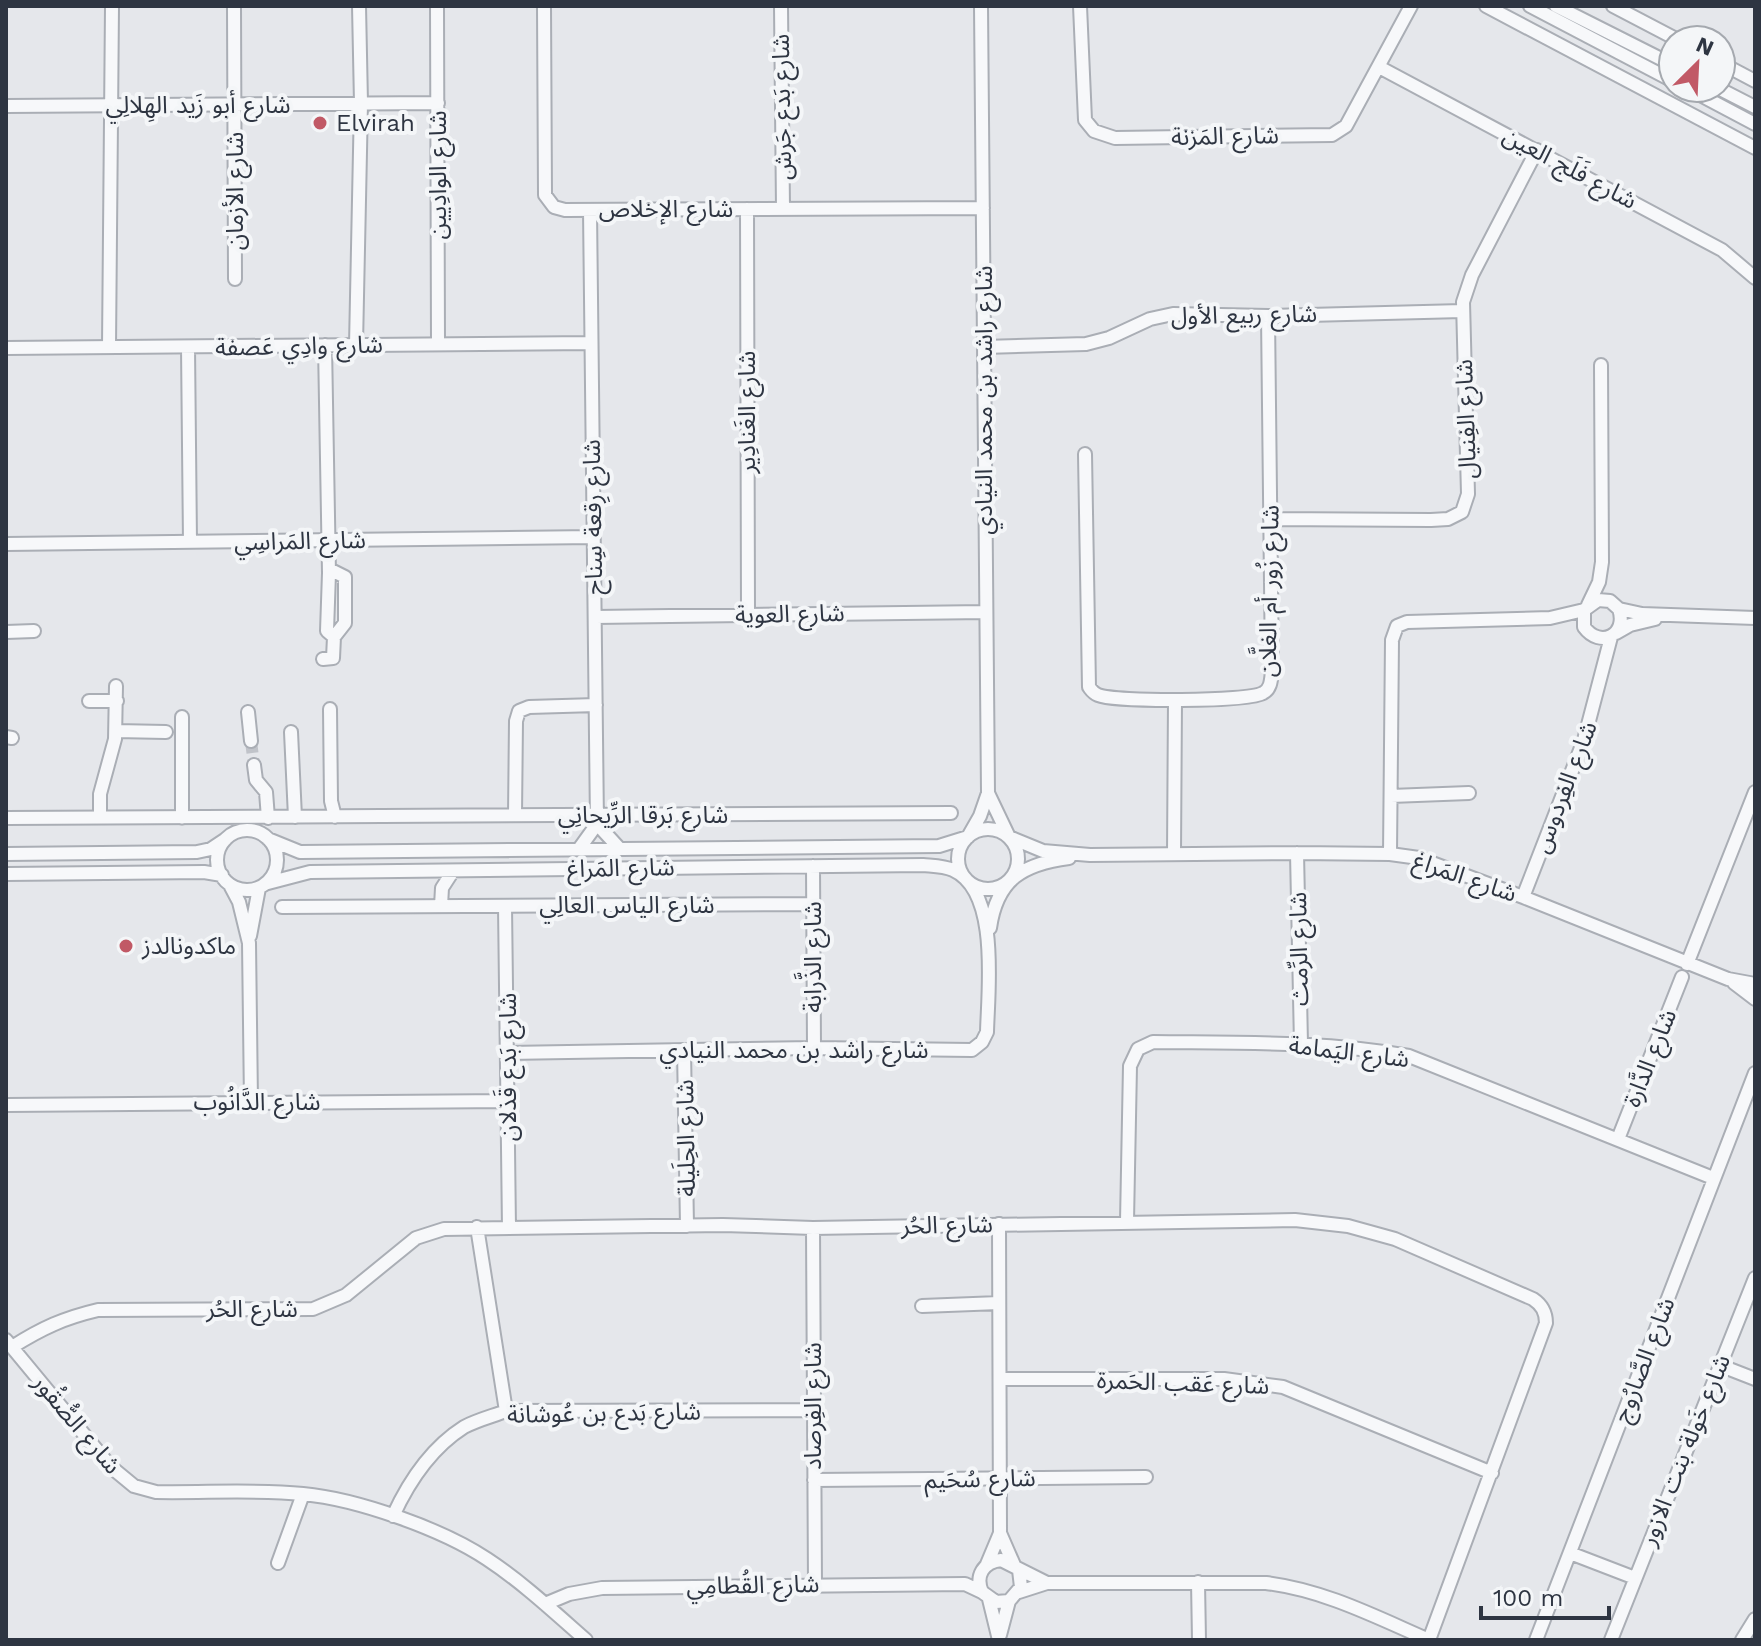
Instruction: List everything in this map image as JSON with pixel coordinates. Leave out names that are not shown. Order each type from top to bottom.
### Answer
[{"type":"street","points":[[109,347],[112,6]]},
{"type":"street","name":"شارع الأزمان","points":[[234,6],[235,279]]},
{"type":"street","points":[[356,345],[361,103],[359,6]]},
{"type":"street","name":"شارع الوادِيين","points":[[437,6],[438,344]]},
{"type":"street","name":"شارع الإخلاص","points":[[544,6],[545,195],[554,207],[590,210],[983,208]]},
{"type":"street","name":"شارع بَدع جَرش","points":[[781,6],[783,209]]},
{"type":"street","name":"شارع راشد بن محمد النيادي","points":[[968,837],[988,793],[981,6]]},
{"type":"street","name":"شارع المَزنة","points":[[1080,6],[1085,120],[1094,131],[1115,138],[1332,135],[1346,126],[1411,6]]},
{"type":"street","points":[[1486,6],[1755,148]]},
{"type":"street","points":[[1530,6],[1657,73]]},
{"type":"street","points":[[1556,6],[1657,57]]},
{"type":"street","points":[[1613,6],[1657,29]]},
{"type":"street","name":"شارع فَلَج العين","points":[[1379,67],[1722,250],[1755,278]]},
{"type":"street","points":[[1737,71],[1755,81]]},
{"type":"street","points":[[1737,98],[1755,107]]},
{"type":"street","name":"شارع أبو زَيد الهِلالِي","points":[[6,106],[438,103]]},
{"type":"street","points":[[1718,104],[1755,124]]},
{"type":"street","points":[[1732,135],[1741,116]]},
{"type":"street","name":"شارع الفِنيال","points":[[1270,519],[1431,520],[1448,519],[1462,512],[1468,494],[1462,311],[1472,275],[1537,150]]},
{"type":"street","name":"شارع الغَنادِير","points":[[747,209],[748,615]]},
{"type":"street","name":"شارع رِقعة سِناح","points":[[590,210],[597,820]]},
{"type":"street","name":"شارع ربيع الأول","points":[[984,347],[1086,344],[1109,338],[1150,319],[1173,314],[1268,316],[1462,311]]},
{"type":"street","name":"شارع زُور أم الغلَّان","points":[[1085,454],[1089,687],[1100,696],[1175,700],[1250,697],[1265,693],[1271,684],[1268,316]]},
{"type":"street","name":"شارع وادِي عَصفة","points":[[6,348],[591,343]]},
{"type":"street","points":[[323,659],[333,658],[334,637],[327,631],[329,569],[325,345]]},
{"type":"street","points":[[188,347],[190,542]]},
{"type":"street","points":[[1586,630],[1586,608],[1599,582],[1602,562],[1601,365]]},
{"type":"street","name":"شارع المَراسِي","points":[[6,544],[594,537]]},
{"type":"street","points":[[1602,562],[1622,622],[1614,635]]},
{"type":"street","points":[[1390,854],[1392,640],[1397,626],[1407,622],[1550,618],[1586,608],[1598,600],[1617,607],[1670,616],[1755,618]]},
{"type":"street","name":"شارع العوية","points":[[595,617],[986,612]]},
{"type":"street","points":[[1550,618],[1586,630],[1599,639],[1614,635],[1630,625],[1670,616]]},
{"type":"street","name":"شارع الفِردوس","points":[[1586,630],[1596,651],[1599,676]]},
{"type":"street","points":[[6,632],[34,631]]},
{"type":"street","name":"شارع الفِردوس","points":[[1523,897],[1584,740],[1594,710],[1599,676],[1614,635]]},
{"type":"street","points":[[100,818],[100,794],[116,731],[116,686]]},
{"type":"street","points":[[1174,854],[1175,700]]},
{"type":"street","points":[[89,701],[117,701]]},
{"type":"street","points":[[515,815],[516,721],[519,711],[529,707],[596,705]]},
{"type":"street","points":[[330,709],[331,801],[335,817]]},
{"type":"street","points":[[248,712],[251,741]]},
{"type":"street","points":[[182,717],[182,818]]},
{"type":"street","points":[[116,731],[166,732]]},
{"type":"street","points":[[291,732],[295,817]]},
{"type":"street","points":[[254,765],[256,780],[266,792],[268,818]]},
{"type":"street","points":[[1687,964],[1755,792]]},
{"type":"street","name":"شارع راشد بن محمد النيادي","points":[[988,793],[1009,837]]},
{"type":"street","points":[[1391,796],[1469,793]]},
{"type":"street","name":"شارع بَرقا الرِّيحانِي","points":[[6,818],[515,815],[597,820],[951,813]]},
{"type":"street","points":[[579,849],[597,820],[619,848]]},
{"type":"street","points":[[989,829],[1009,837],[1016,848],[1018,860],[1016,872],[1008,882],[996,888],[983,889],[971,884],[959,866],[958,855],[968,837],[977,831],[989,829]]},
{"type":"street","points":[[6,854],[197,852],[211,849],[243,830],[252,830],[268,839],[277,856],[277,866],[263,885],[249,943]]},
{"type":"street","name":"شارع المَراغ","points":[[268,839],[300,852],[939,846],[968,837]]},
{"type":"street","name":"شارع المَراغ","points":[[1009,837],[1043,851],[1090,855],[1297,853],[1390,854],[1419,858],[1687,964],[1728,979],[1755,984]]},
{"type":"street","points":[[226,839],[218,856],[226,880],[239,902],[249,943],[251,1102]]},
{"type":"street","name":"شارع الرِّمث","points":[[1297,853],[1301,1044]]},
{"type":"street","name":"شارع المَراغ","points":[[1008,882],[1037,863],[1090,855]]},
{"type":"street","name":"شارع المَراغ","points":[[263,885],[310,872],[923,865],[955,871],[971,884]]},
{"type":"street","name":"شارع الذَّرابة","points":[[813,866],[814,1048]]},
{"type":"street","points":[[423,871],[436,882],[441,899]]},
{"type":"street","points":[[441,899],[446,878],[453,871]]},
{"type":"street","points":[[6,874],[194,872],[249,890],[263,885]]},
{"type":"street","name":"شارع راشد بن محمد النيادي","points":[[508,1053],[814,1048],[972,1050],[982,1042],[987,1032],[988,947],[994,906],[1008,882]]},
{"type":"street","name":"شارع راشد بن محمد النيادي","points":[[971,884],[982,906],[988,947]]},
{"type":"street","name":"شارع الياس العالِي","points":[[282,907],[441,899],[505,906],[812,904]]},
{"type":"street","name":"شارع بَدع قَذلان","points":[[505,906],[509,1228]]},
{"type":"street","name":"شارع الدَّارة","points":[[1618,1139],[1682,977]]},
{"type":"street","name":"شارع المَراغ","points":[[1728,979],[1755,999]]},
{"type":"street","name":"شارع اليَمامة","points":[[1127,1221],[1130,1066],[1138,1049],[1153,1042],[1301,1044],[1409,1056],[1713,1178]]},
{"type":"street","name":"شارع الحِلَيلة","points":[[684,1050],[687,1226]]},
{"type":"street","name":"شارع الصَّارُوج","points":[[1536,1640],[1754,1074]]},
{"type":"street","name":"شارع الدَّانُوب","points":[[6,1105],[508,1101]]},
{"type":"street","name":"شارع الحُر","points":[[9,1344],[66,1318],[98,1310],[313,1309],[346,1295],[416,1238],[444,1229],[813,1228],[1295,1220],[1348,1226],[1395,1239],[1539,1303],[1544,1310],[1546,1323],[1429,1640]]},
{"type":"street","points":[[999,1224],[1000,1533],[979,1579],[999,1639]]},
{"type":"street","points":[[477,1227],[506,1411]]},
{"type":"street","name":"شارع الفِرصاد","points":[[813,1228],[815,1584]]},
{"type":"street","name":"شارع خَولة بنت الازور","points":[[1611,1640],[1755,1278]]},
{"type":"street","points":[[922,1306],[999,1303]]},
{"type":"street","name":"شارع الصُّقُور","points":[[9,1344],[111,1467],[134,1486],[156,1492],[303,1494],[346,1502],[393,1516],[487,1559],[586,1640]]},
{"type":"street","points":[[1719,1365],[1755,1379]]},
{"type":"street","name":"شارع عَقب الحَمرة","points":[[1000,1379],[1224,1379],[1268,1384],[1302,1393],[1492,1473]]},
{"type":"street","name":"شارع بَدع بن عُوشانة","points":[[393,1516],[413,1477],[445,1442],[466,1426],[506,1411],[813,1410]]},
{"type":"street","name":"شارع سُحَيم","points":[[814,1480],[1146,1477]]},
{"type":"street","points":[[278,1563],[303,1494]]},
{"type":"street","points":[[999,1639],[1022,1581],[1000,1533]]},
{"type":"street","name":"شارع خَولة بنت الازور","points":[[1570,1553],[1635,1578]]},
{"type":"street","points":[[965,1584],[984,1568],[1001,1560],[1047,1583]]},
{"type":"street","points":[[1198,1582],[1199,1640]]},
{"type":"street","points":[[986,1596],[996,1602],[1047,1583],[1266,1583],[1322,1594],[1429,1640]]},
{"type":"street","name":"شارع القُطامِي","points":[[545,1604],[569,1594],[602,1588],[815,1584],[965,1584],[986,1596]]},
{"type":"street","points":[[1742,1640],[1755,1619]]},
{"type":"tunnel","points":[[251,741],[254,765]]},
{"type":"place","name":"Elvirah","points":[[320,123]]},
{"type":"place","name":"ماكدونالدز","points":[[126,946]]}]
